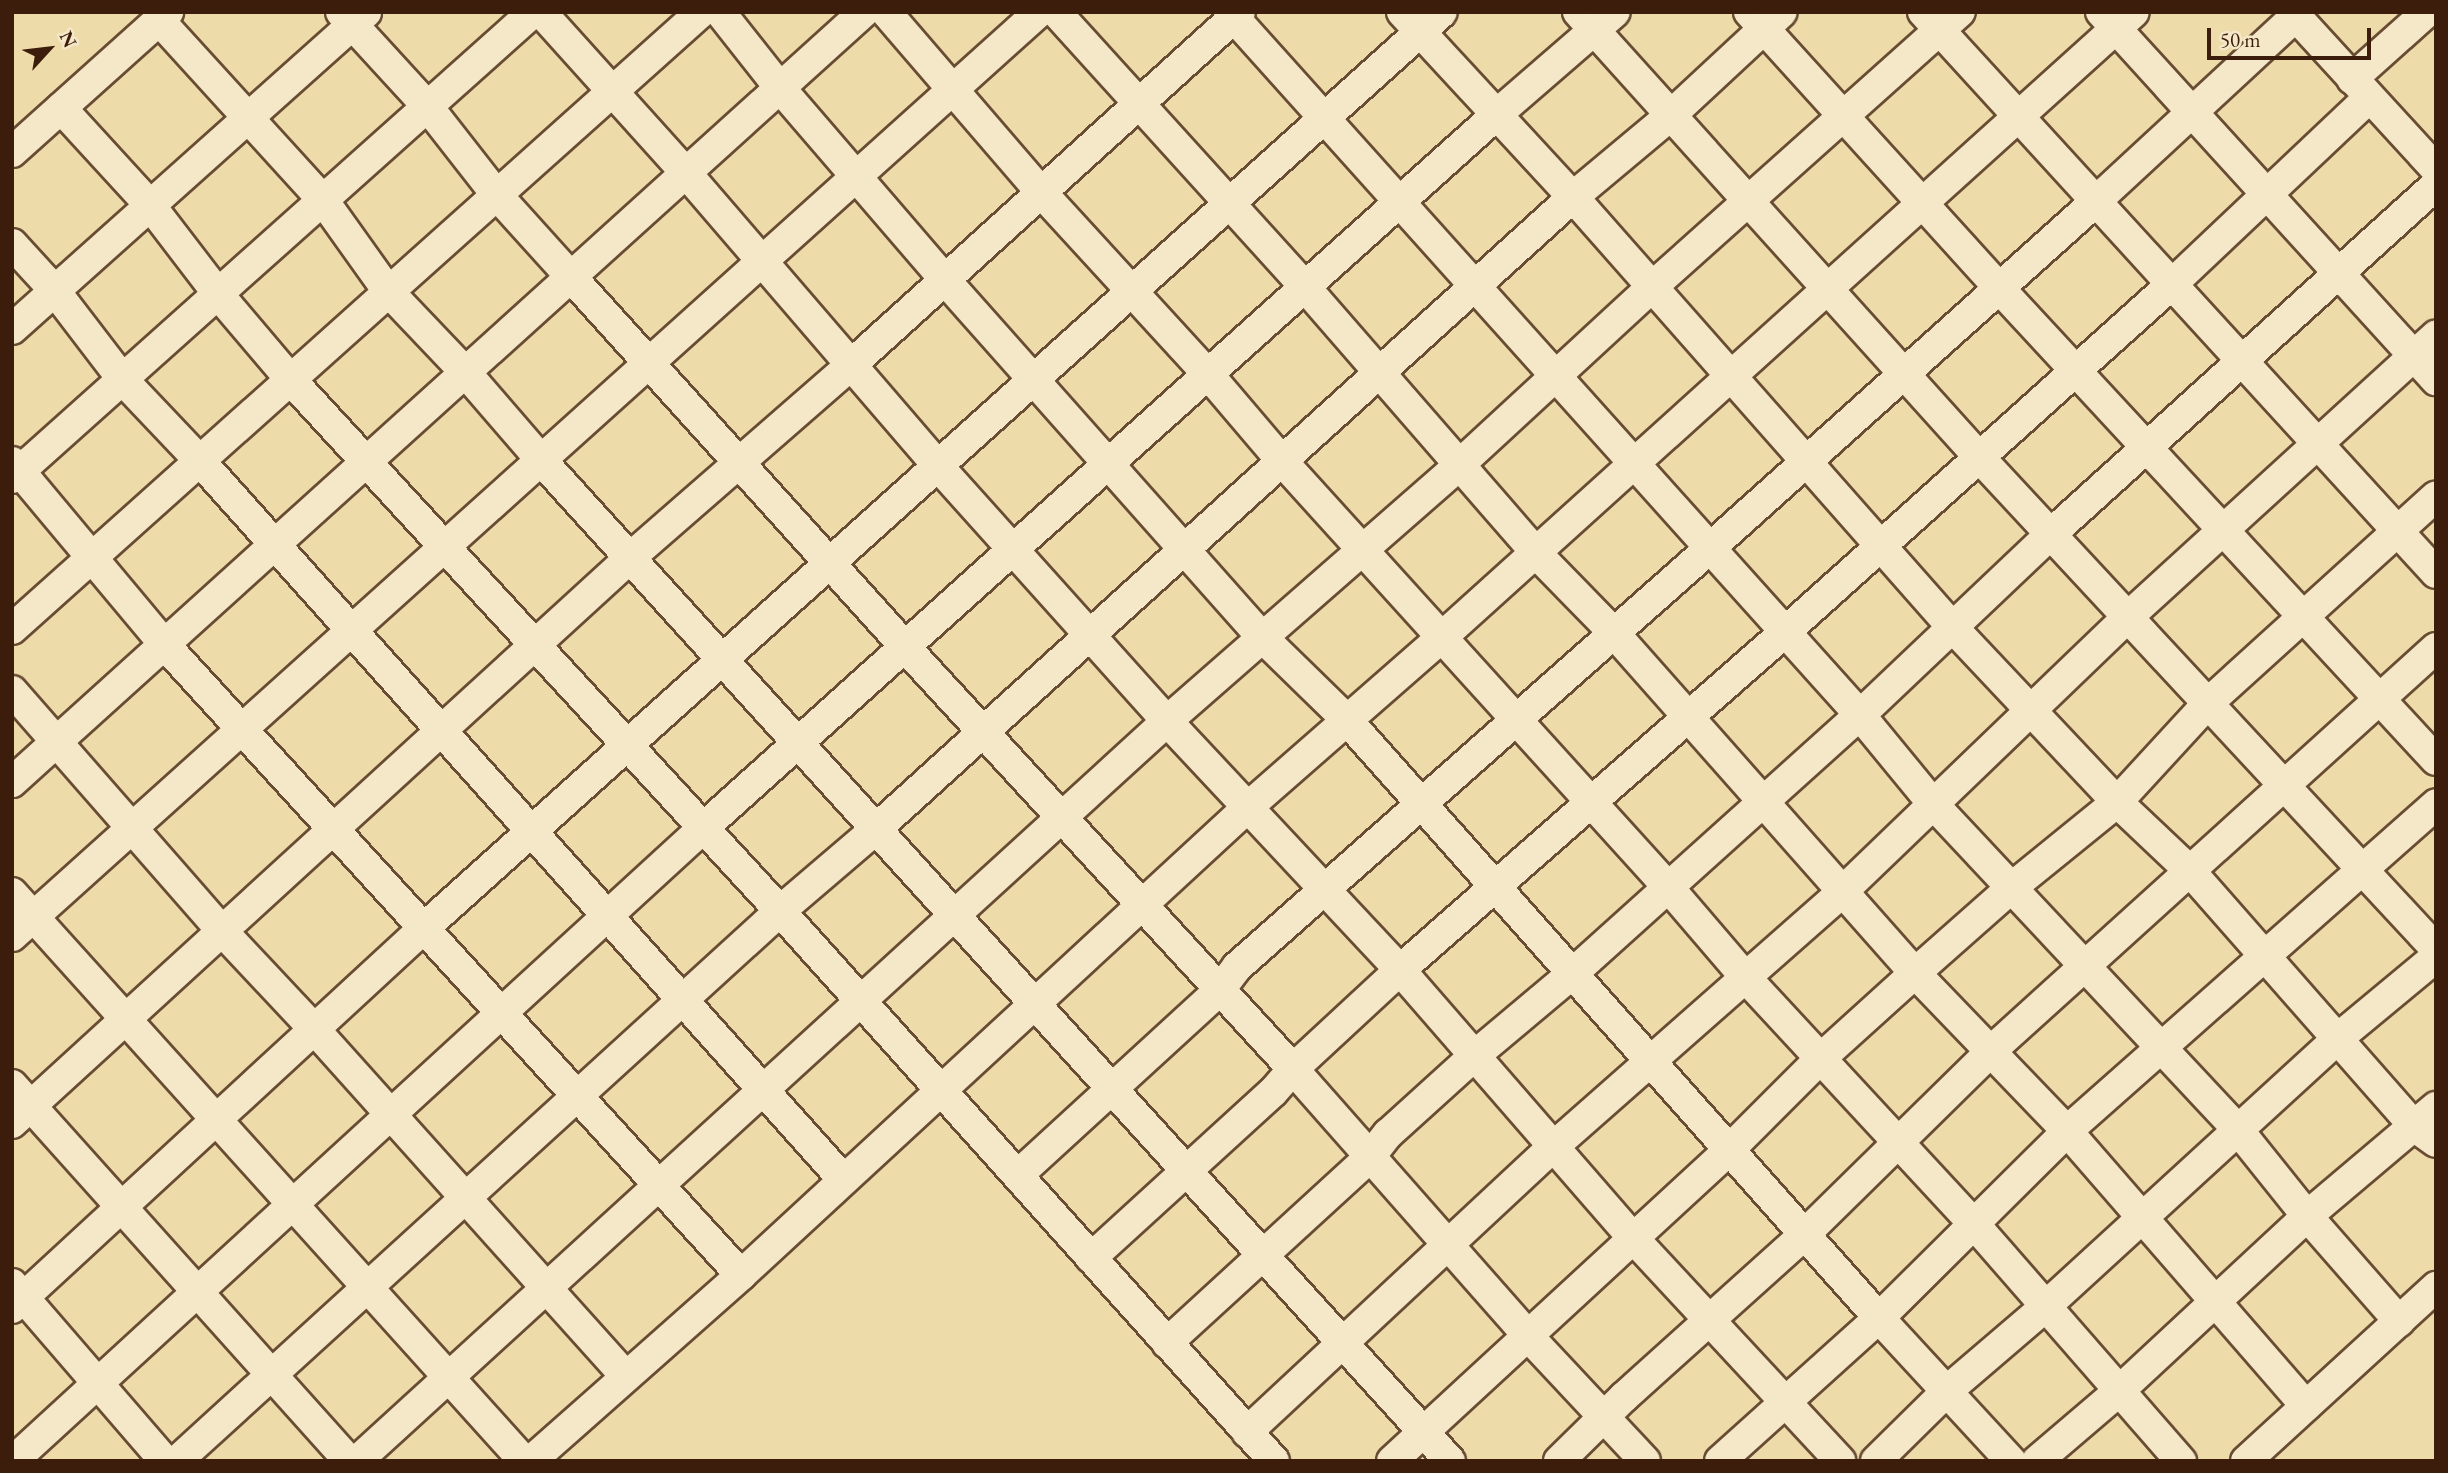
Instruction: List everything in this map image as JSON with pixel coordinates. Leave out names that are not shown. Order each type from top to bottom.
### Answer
[{"type":"street","points":[[533,12],[123,380],[15,470],[164,644],[332,832],[424,928],[741,1275]]},
{"type":"street","points":[[541,12],[687,174],[938,466],[1090,632],[1167,721],[1400,970],[1634,1238],[1840,1461]]},
{"type":"street","points":[[12,629],[701,12]]},
{"type":"street","points":[[720,12],[780,88],[945,279],[1263,638],[1346,719],[1423,803],[1729,1150],[2011,1461]]},
{"type":"street","points":[[12,782],[864,12]]},
{"type":"street","points":[[886,12],[1040,191],[1207,373],[1282,461],[1668,887],[1746,978],[1974,1224],[2181,1461]]},
{"type":"street","points":[[23,926],[1039,12]]},
{"type":"street","points":[[1056,12],[1305,287],[1535,552],[1614,633],[1915,973],[1992,1050],[2067,1131],[2305,1406]]},
{"type":"street","points":[[1091,1258],[1495,884],[1785,632],[2074,369],[2172,284],[2267,195],[2427,12]]},
{"type":"street","points":[[349,1461],[122,1205],[19,1104],[126,1018],[222,932],[632,556],[851,365],[1235,14],[1399,204],[1476,285],[1633,466],[1860,715],[1934,805],[2239,1131],[2307,1216],[2399,1321]]},
{"type":"street","points":[[1019,1174],[1219,991],[1237,967],[1517,721],[1903,371],[2095,202],[2294,15],[2435,171],[2338,273],[2050,534],[1954,629],[1573,972],[1388,1134],[1369,1158],[1167,1343]]},
{"type":"street","points":[[12,152],[164,16],[248,118],[323,200],[388,291],[466,373],[541,460],[632,556],[797,743],[1450,1461]]},
{"type":"street","points":[[12,328],[248,118],[353,16],[496,194],[905,647],[1293,1069],[1528,1336],[1645,1461]]},
{"type":"street","points":[[13,1461],[195,1290],[607,915],[1207,373],[1399,204],[1596,18],[1671,115],[1748,201],[1979,457],[2436,949]]},
{"type":"street","points":[[177,1461],[780,911],[876,829],[1090,632],[1573,197],[1671,115],[1765,18],[1844,115],[1923,204],[2436,761]]},
{"type":"street","points":[[357,1461],[762,1089],[1063,819],[1167,721],[1459,465],[1844,115],[1941,18],[2019,118],[2243,359],[2436,573]]},
{"type":"street","points":[[531,1461],[741,1275],[842,1178],[942,1090],[1248,807],[1442,637],[1730,375],[2019,118],[2117,18],[2192,112],[2436,380]]},
{"type":"street","points":[[165,1461],[97,1382],[16,1296],[122,1205],[625,746],[1230,205],[1325,118],[1422,19],[1496,115],[1573,197],[1954,629],[2117,803],[2190,871],[2336,1040],[2429,1125],[2307,1216],[2119,1391],[2037,1461]]},
{"type":"street","points":[[61,108],[150,205],[218,294],[290,379],[625,746],[780,911],[1274,1461]]},
{"type":"street","points":[[12,244],[55,291],[123,380],[200,461],[349,631],[842,1178]]},
{"type":"street","points":[[1247,1432],[1553,1147],[1843,891],[2129,616],[2436,336]]},
{"type":"street","points":[[1392,1461],[1729,1150],[1821,1059],[1915,973],[2010,889],[2117,803],[2207,704],[2436,496]]},
{"type":"street","points":[[1559,1461],[1805,1234],[1992,1050],[2436,648]]},
{"type":"street","points":[[12,691],[222,932],[391,1113],[625,1375]]},
{"type":"street","points":[[1720,1461],[1880,1318],[2067,1131],[2436,804]]},
{"type":"street","points":[[12,893],[23,926],[126,1018],[524,1461]]},
{"type":"street","points":[[1876,1461],[1948,1390],[2046,1306],[2336,1040],[2436,957]]},
{"type":"street","points":[[2246,1461],[2436,1287]]}]
